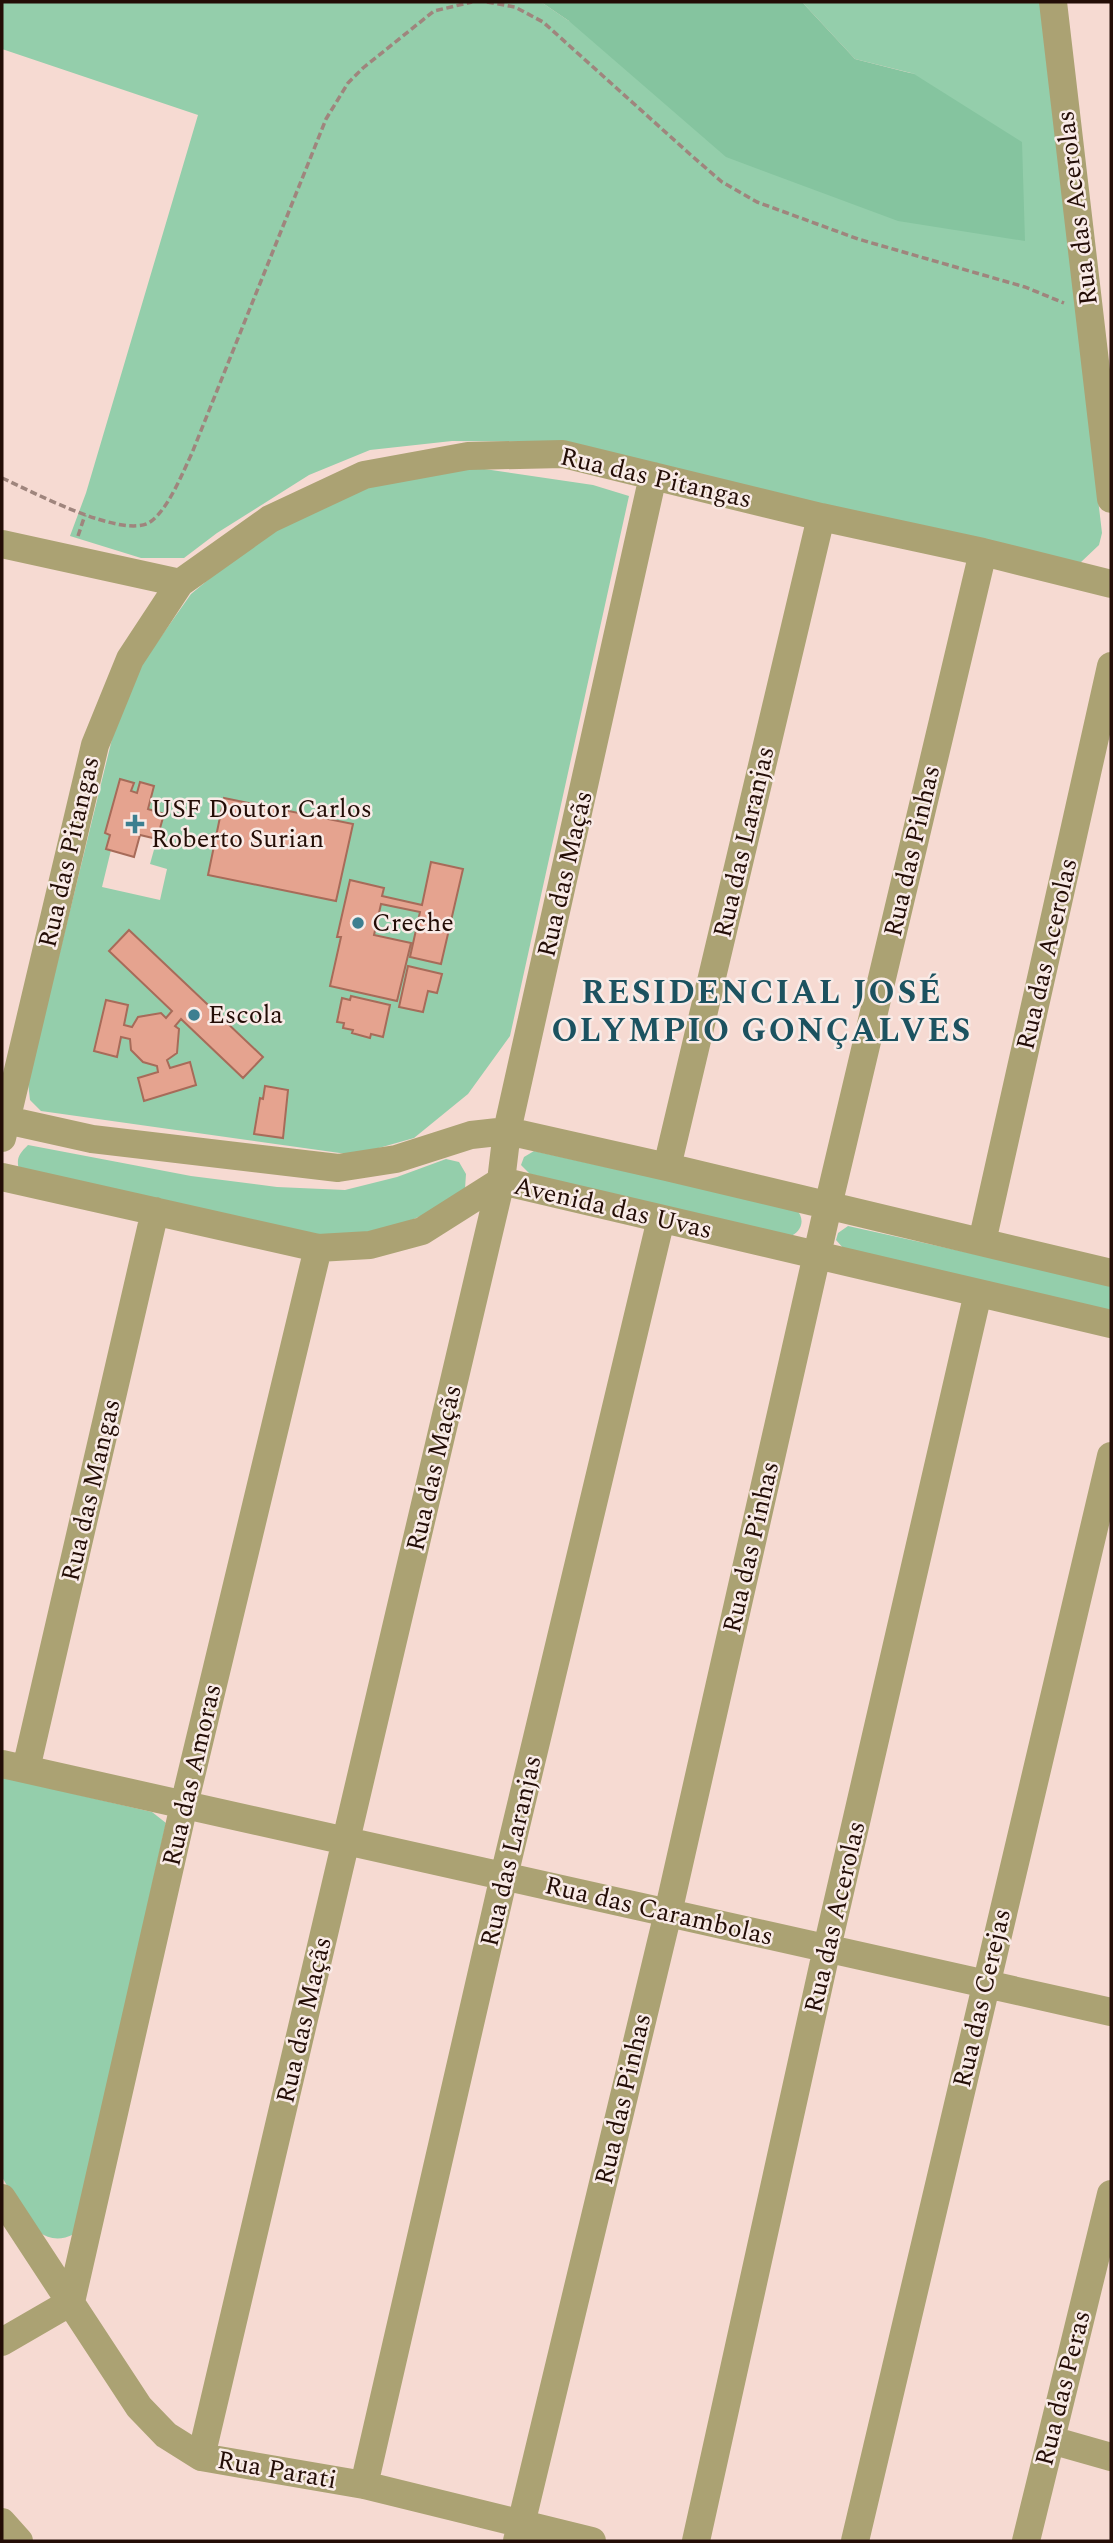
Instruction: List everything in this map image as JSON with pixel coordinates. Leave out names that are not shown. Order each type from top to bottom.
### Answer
[{"type":"street","name":"Rua das Acerolas","points":[[1053,2],[1111,499]]},
{"type":"street","name":"Rua das Pitangas","points":[[3,1126],[95,745],[130,659],[180,583],[270,519],[364,475],[468,456],[564,454],[1111,584]]},
{"type":"street","name":"Rua das Maçãs","points":[[201,2457],[501,1181],[507,1131],[653,476]]},
{"type":"street","name":"Rua das Laranjas","points":[[667,1167],[821,517]]},
{"type":"street","points":[[2,544],[180,583]]},
{"type":"street","name":"Rua das Pinhas","points":[[519,2532],[668,1913],[828,1206],[983,552]]},
{"type":"street","name":"Rua das Acerolas","points":[[982,1242],[1111,666]]},
{"type":"street","name":"Avenida das Uvas","points":[[3,1126],[338,1168],[396,1159],[471,1135],[507,1131],[1111,1273]]},
{"type":"street","name":"Avenida das Uvas","points":[[2,1177],[318,1248],[370,1245],[422,1231],[501,1181],[1111,1324]]},
{"type":"street","name":"Rua das Mangas","points":[[14,1767],[155,1211]]},
{"type":"street","name":"Rua das Laranjas","points":[[364,2485],[504,1876],[661,1219]]},
{"type":"street","name":"Rua das Amoras","points":[[71,2302],[184,1805],[318,1248]]},
{"type":"street","name":"Rua das Acerolas","points":[[696,2541],[827,1948],[978,1293]]},
{"type":"street","name":"Rua das Cerejas","points":[[855,2541],[1111,1456]]},
{"type":"street","name":"Rua das Carambolas","points":[[14,1767],[1111,2012]]},
{"type":"street","name":"Rua das Peras","points":[[1026,2541],[1111,2194]]},
{"type":"street","name":"Rua Parati","points":[[2,2198],[139,2407],[166,2435],[201,2457],[364,2485],[519,2532],[592,2541]]},
{"type":"street","points":[[2,2342],[71,2302]]},
{"type":"street","points":[[1051,2440],[1111,2457]]},
{"type":"street","points":[[2,2522],[19,2541]]},
{"type":"path","points":[[2,478],[104,522],[130,528],[140,527],[153,520],[176,487],[192,453],[336,100],[363,68],[435,11],[471,2]]},
{"type":"path","points":[[487,2],[514,7],[543,22],[722,182],[757,202],[858,239],[1025,287],[1066,304]]},
{"type":"green space","points":[[2,2],[541,2],[569,21],[915,74],[855,59],[802,2],[1042,2],[1041,14],[1102,533],[1099,545],[1080,563],[551,442],[452,441],[370,450],[309,475],[217,533],[184,558],[141,558],[70,536],[86,493],[198,115],[2,49]]},
{"type":"green space","points":[[541,2],[802,2],[855,59],[914,74],[1022,142],[1025,241],[898,221],[726,157],[569,21]]},
{"type":"green space","points":[[464,466],[593,485],[629,496],[510,1036],[468,1094],[414,1138],[354,1155],[41,1111],[30,1100],[28,1082],[113,735],[141,665],[191,594],[267,531],[363,483]],"holes":[[[140,782],[154,786],[148,809],[164,814],[150,864],[167,869],[160,900],[102,887],[111,850],[110,835],[105,833],[134,783],[131,791],[137,793]]]},
{"type":"green space","points":[[28,1145],[191,1176],[277,1187],[345,1190],[397,1177],[446,1159],[459,1162],[466,1174],[465,1189],[451,1203],[409,1221],[359,1236],[288,1235],[19,1170],[19,1156]]},
{"type":"green space","points":[[534,1151],[796,1209],[801,1217],[801,1225],[797,1232],[788,1237],[530,1174],[521,1165],[524,1157]]},
{"type":"green space","points":[[848,1226],[1110,1284],[1111,1308],[1109,1310],[844,1249],[836,1240],[838,1233]]},
{"type":"green space","points":[[2,1777],[152,1812],[166,1823],[74,2234],[61,2238],[49,2237],[30,2223],[2,2177]]},
{"type":"building","name":"USF Doutor Carlos Roberto Surian","points":[[120,779],[134,783],[131,791],[137,793],[140,782],[154,786],[148,809],[164,814],[157,839],[140,835],[134,857],[106,849],[110,835],[105,833]]},
{"type":"building","points":[[224,798],[353,824],[336,901],[208,875]]},
{"type":"building","name":"Creche","points":[[431,862],[463,869],[441,964],[410,957],[420,912],[381,904],[374,935],[411,943],[397,1001],[330,986],[341,937],[337,937],[350,880],[384,888],[382,896],[422,905]]},
{"type":"building","name":"Escola","points":[[129,930],[263,1057],[243,1078],[181,1019],[175,1026],[179,1029],[177,1053],[167,1060],[170,1068],[190,1062],[196,1085],[144,1101],[138,1078],[158,1072],[157,1066],[143,1062],[131,1050],[130,1039],[121,1037],[117,1057],[94,1051],[106,1000],[128,1005],[124,1025],[132,1027],[138,1017],[161,1013],[166,1018],[172,1011],[109,951]]},
{"type":"building","points":[[408,966],[442,974],[437,993],[428,991],[423,1012],[399,1007]]},
{"type":"building","points":[[351,996],[390,1005],[383,1037],[371,1034],[370,1038],[352,1033],[353,1030],[343,1028],[344,1023],[337,1022],[342,998],[350,1000]]},
{"type":"building","points":[[265,1086],[288,1090],[283,1138],[254,1134],[260,1098],[263,1099]]},
{"type":"place","name":"USF Doutor Carlos Roberto Surian","points":[[135,824]]},
{"type":"place","name":"Creche","points":[[358,923]]},
{"type":"place","name":"Escola","points":[[194,1015]]},
{"type":"district","name":"RESIDENCIAL JOSÉ OLYMPIO GONÇALVES","points":[[762,1012]]}]
